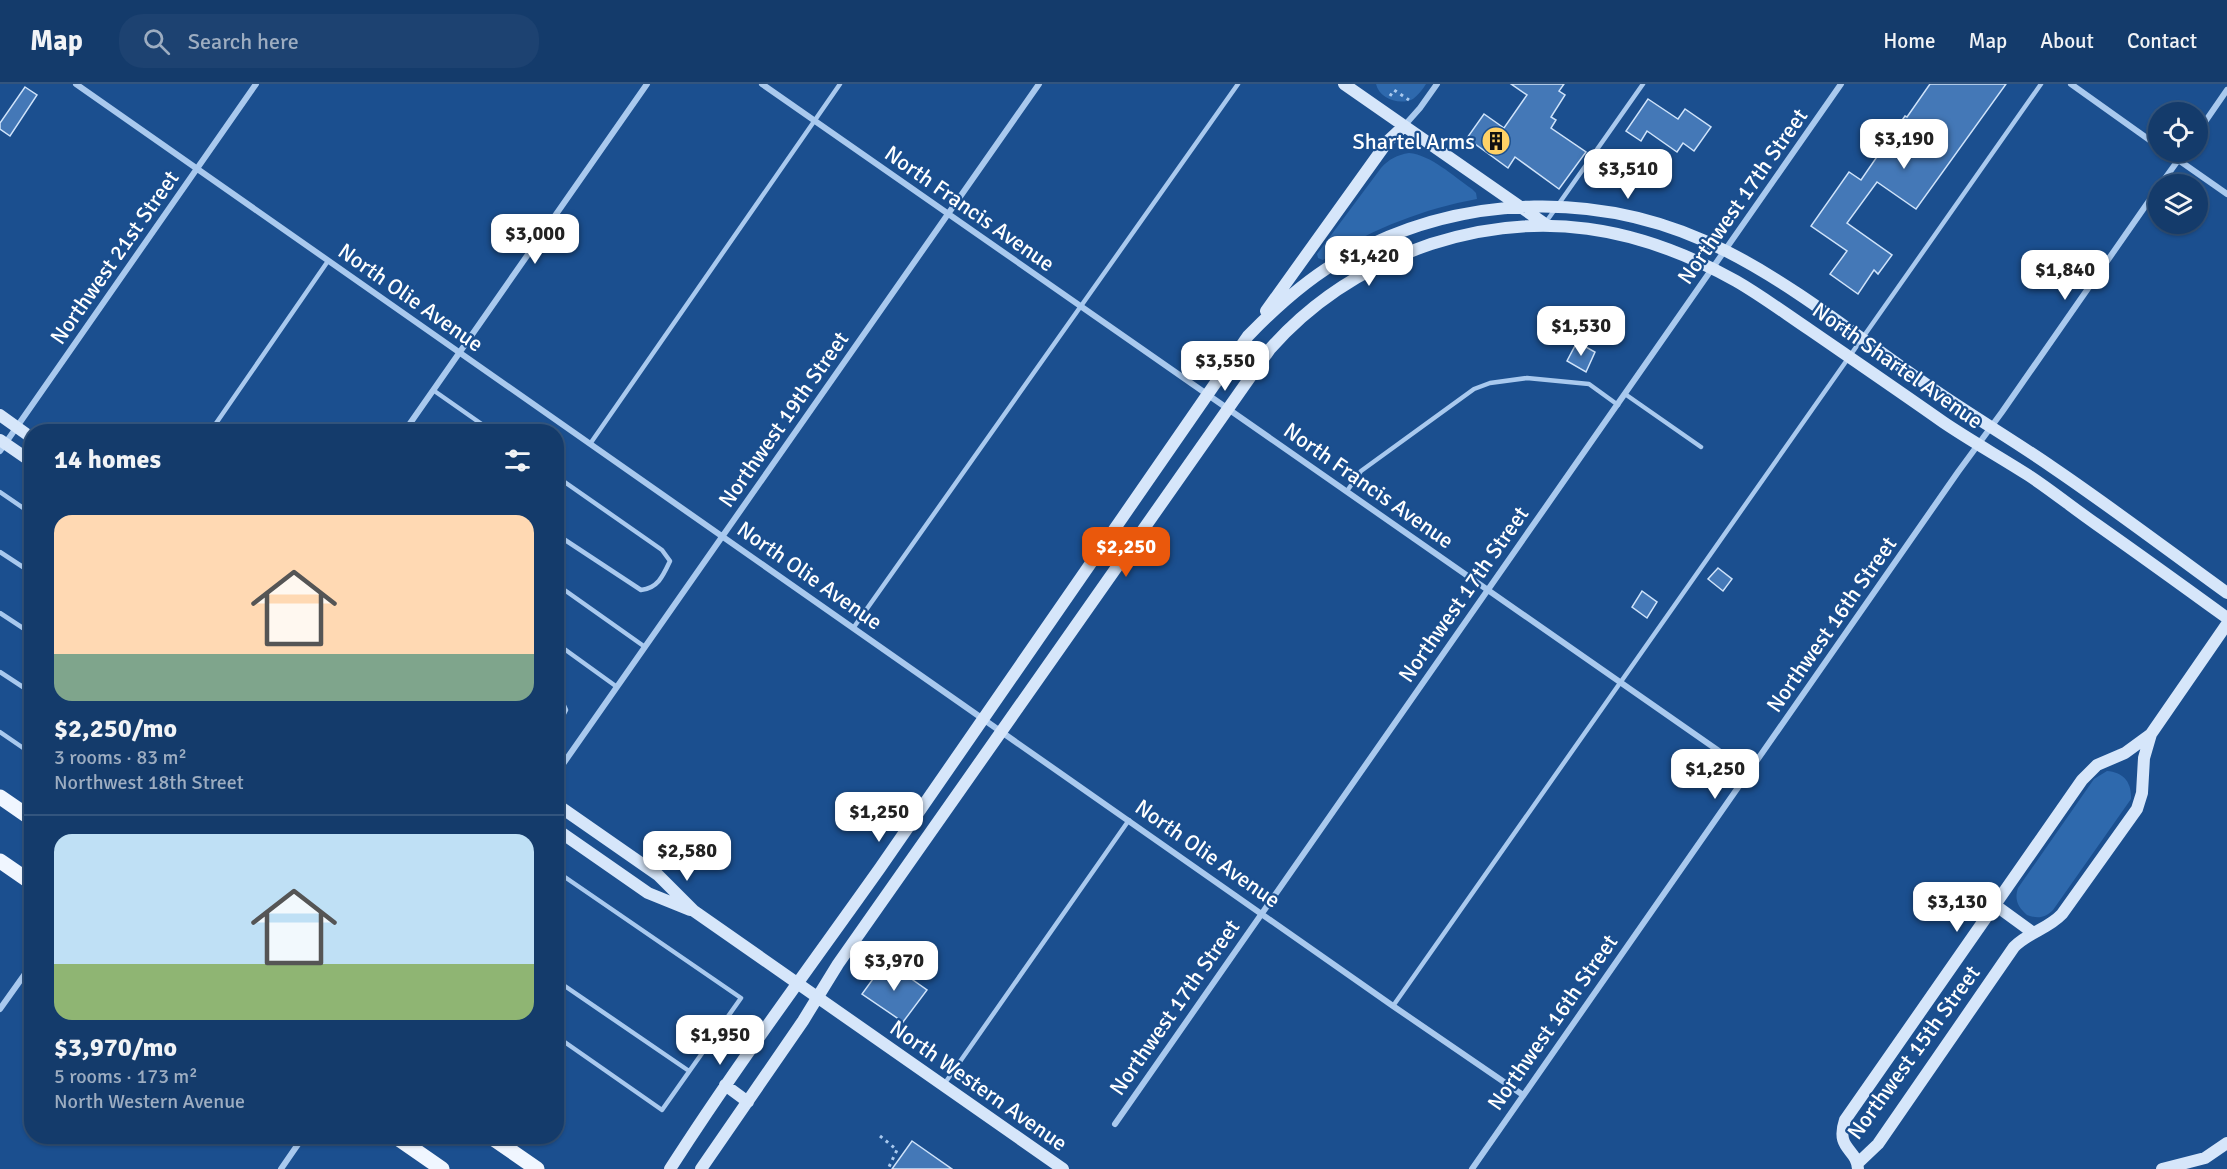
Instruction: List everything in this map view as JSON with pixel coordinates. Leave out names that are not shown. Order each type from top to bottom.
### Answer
[{"type":"main road","points":[[0,797],[24,814]]},
{"type":"main road","points":[[0,861],[24,878]]},
{"type":"main road","points":[[406,1144],[442,1169]]},
{"type":"main road","points":[[501,1144],[537,1169]]},
{"type":"street","name":"North Olie Avenue","points":[[76,84],[561,424]]},
{"type":"street","name":"Northwest 21st Street","points":[[2,445],[17,427],[256,84]]},
{"type":"street","points":[[410,424],[647,84]]},
{"type":"street","name":"North Francis Avenue","points":[[762,84],[1749,772]]},
{"type":"street","name":"Northwest 19th Street","points":[[564,763],[1039,84]]},
{"type":"street","name":"North Shartel Avenue","points":[[1344,84],[1545,224],[1623,235],[1673,251],[1753,291],[1977,446],[2029,476],[2227,618]]},
{"type":"street","points":[[670,1169],[725,1085],[984,719],[1248,336],[1388,141],[1420,108],[1437,84]]},
{"type":"street","name":"Northwest 17th Street","points":[[1115,1124],[1841,84]]},
{"type":"street","points":[[2071,84],[2148,139]]},
{"type":"street","points":[[2208,118],[2227,90]]},
{"type":"street","points":[[2181,162],[2227,194]]},
{"type":"street","name":"Northwest 16th Street","points":[[1472,1169],[2148,202]]},
{"type":"street","points":[[1248,336],[1293,292],[1354,253],[1419,225],[1459,214],[1518,206]]},
{"type":"street","name":"North Shartel Avenue","points":[[1518,206],[1558,206],[1605,210],[1651,220],[1696,236],[1762,270],[2050,466],[2227,593]]},
{"type":"street","points":[[701,1169],[818,998],[838,964],[1001,730],[1227,408],[1282,335],[1313,307],[1359,275],[1398,256],[1444,240],[1504,227],[1545,224]]},
{"type":"street","points":[[0,415],[24,432]]},
{"type":"street","name":"North Olie Avenue","points":[[564,426],[1523,1095]]},
{"type":"street","points":[[2,445],[24,457]]},
{"type":"street","name":"Northwest 15th Street","points":[[2151,734],[2125,753],[2097,765],[2082,780],[1845,1120],[1841,1130],[1843,1143],[1858,1166],[1878,1144],[2014,947],[2032,932],[2049,925],[2062,914],[2137,809],[2142,793],[2144,758],[2151,734],[2227,624]]},
{"type":"street","name":"North Western Avenue","points":[[564,810],[658,875],[694,911],[1063,1169]]},
{"type":"street","name":"North Western Avenue","points":[[564,835],[648,893],[694,911]]},
{"type":"street","points":[[1995,905],[2032,932]]},
{"type":"street","points":[[0,1010],[24,976]]},
{"type":"street","points":[[725,1085],[748,1102]]},
{"type":"street","points":[[2162,1169],[2205,1158],[2227,1143]]},
{"type":"street","points":[[281,1169],[298,1144]]},
{"type":"lane","points":[[590,444],[840,84]]},
{"type":"lane","points":[[854,627],[1238,84]]},
{"type":"lane","points":[[1545,224],[1643,84]]},
{"type":"lane","points":[[1393,1006],[2041,84]]},
{"type":"lane","points":[[216,424],[328,261]]},
{"type":"lane","points":[[1347,491],[1361,471],[1474,389],[1490,383],[1527,378],[1589,384],[1618,405]]},
{"type":"lane","points":[[433,390],[482,424]]},
{"type":"lane","points":[[1625,394],[1701,447]]},
{"type":"lane","points":[[564,482],[662,550],[670,561],[662,578],[651,589],[641,590],[564,539]]},
{"type":"lane","points":[[0,492],[24,508]]},
{"type":"lane","points":[[0,552],[24,568]]},
{"type":"lane","points":[[564,590],[645,647]]},
{"type":"lane","points":[[0,613],[24,629]]},
{"type":"lane","points":[[564,649],[617,687]]},
{"type":"lane","points":[[0,672],[24,688]]},
{"type":"lane","points":[[0,732],[24,748]]},
{"type":"lane","points":[[943,1086],[1129,820]]},
{"type":"lane","points":[[564,876],[741,998],[662,1110],[564,1042]]},
{"type":"lane","points":[[564,985],[689,1071]]},
{"type":"path","points":[[1388,98],[1394,90],[1409,100]]},
{"type":"path","points":[[880,1136],[897,1150],[888,1169]]},
{"type":"shaded area","points":[[1376,84],[1426,84],[1413,99],[1402,102],[1385,97]]},
{"type":"shaded area","points":[[1409,153],[1442,167],[1472,189],[1477,199],[1397,222],[1359,239],[1323,260],[1318,258],[1317,254],[1381,168],[1393,158]]},
{"type":"shaded area","points":[[2107,771],[2118,773],[2125,779],[2130,788],[2131,799],[2053,910],[2041,917],[2027,915],[2018,903],[2016,896],[2018,888],[2094,779]]},
{"type":"building","points":[[1511,84],[1564,84],[1559,91],[1565,95],[1551,117],[1556,120],[1551,128],[1586,152],[1559,189],[1515,157],[1508,168],[1467,138],[1484,114],[1504,128],[1527,95]]},
{"type":"building","points":[[1930,84],[2006,84],[1916,209],[1877,182],[1847,223],[1892,255],[1878,274],[1874,270],[1858,294],[1830,274],[1847,251],[1811,226],[1849,172],[1861,180]]},
{"type":"building","points":[[25,87],[37,95],[10,136],[0,129],[0,123]]},
{"type":"building","points":[[1648,99],[1678,119],[1685,109],[1711,127],[1694,151],[1683,143],[1677,152],[1647,131],[1641,141],[1626,131]]},
{"type":"building","points":[[1577,342],[1595,352],[1586,372],[1567,361]]},
{"type":"building","points":[[1718,568],[1732,579],[1723,591],[1708,579]]},
{"type":"building","points":[[1642,591],[1657,602],[1647,618],[1632,607]]},
{"type":"building","points":[[886,961],[927,990],[903,1022],[862,994]]},
{"type":"building","points":[[912,1141],[952,1169],[892,1169]]},
{"type":"place","name":"Shartel Arms","points":[[1496,141]]}]
